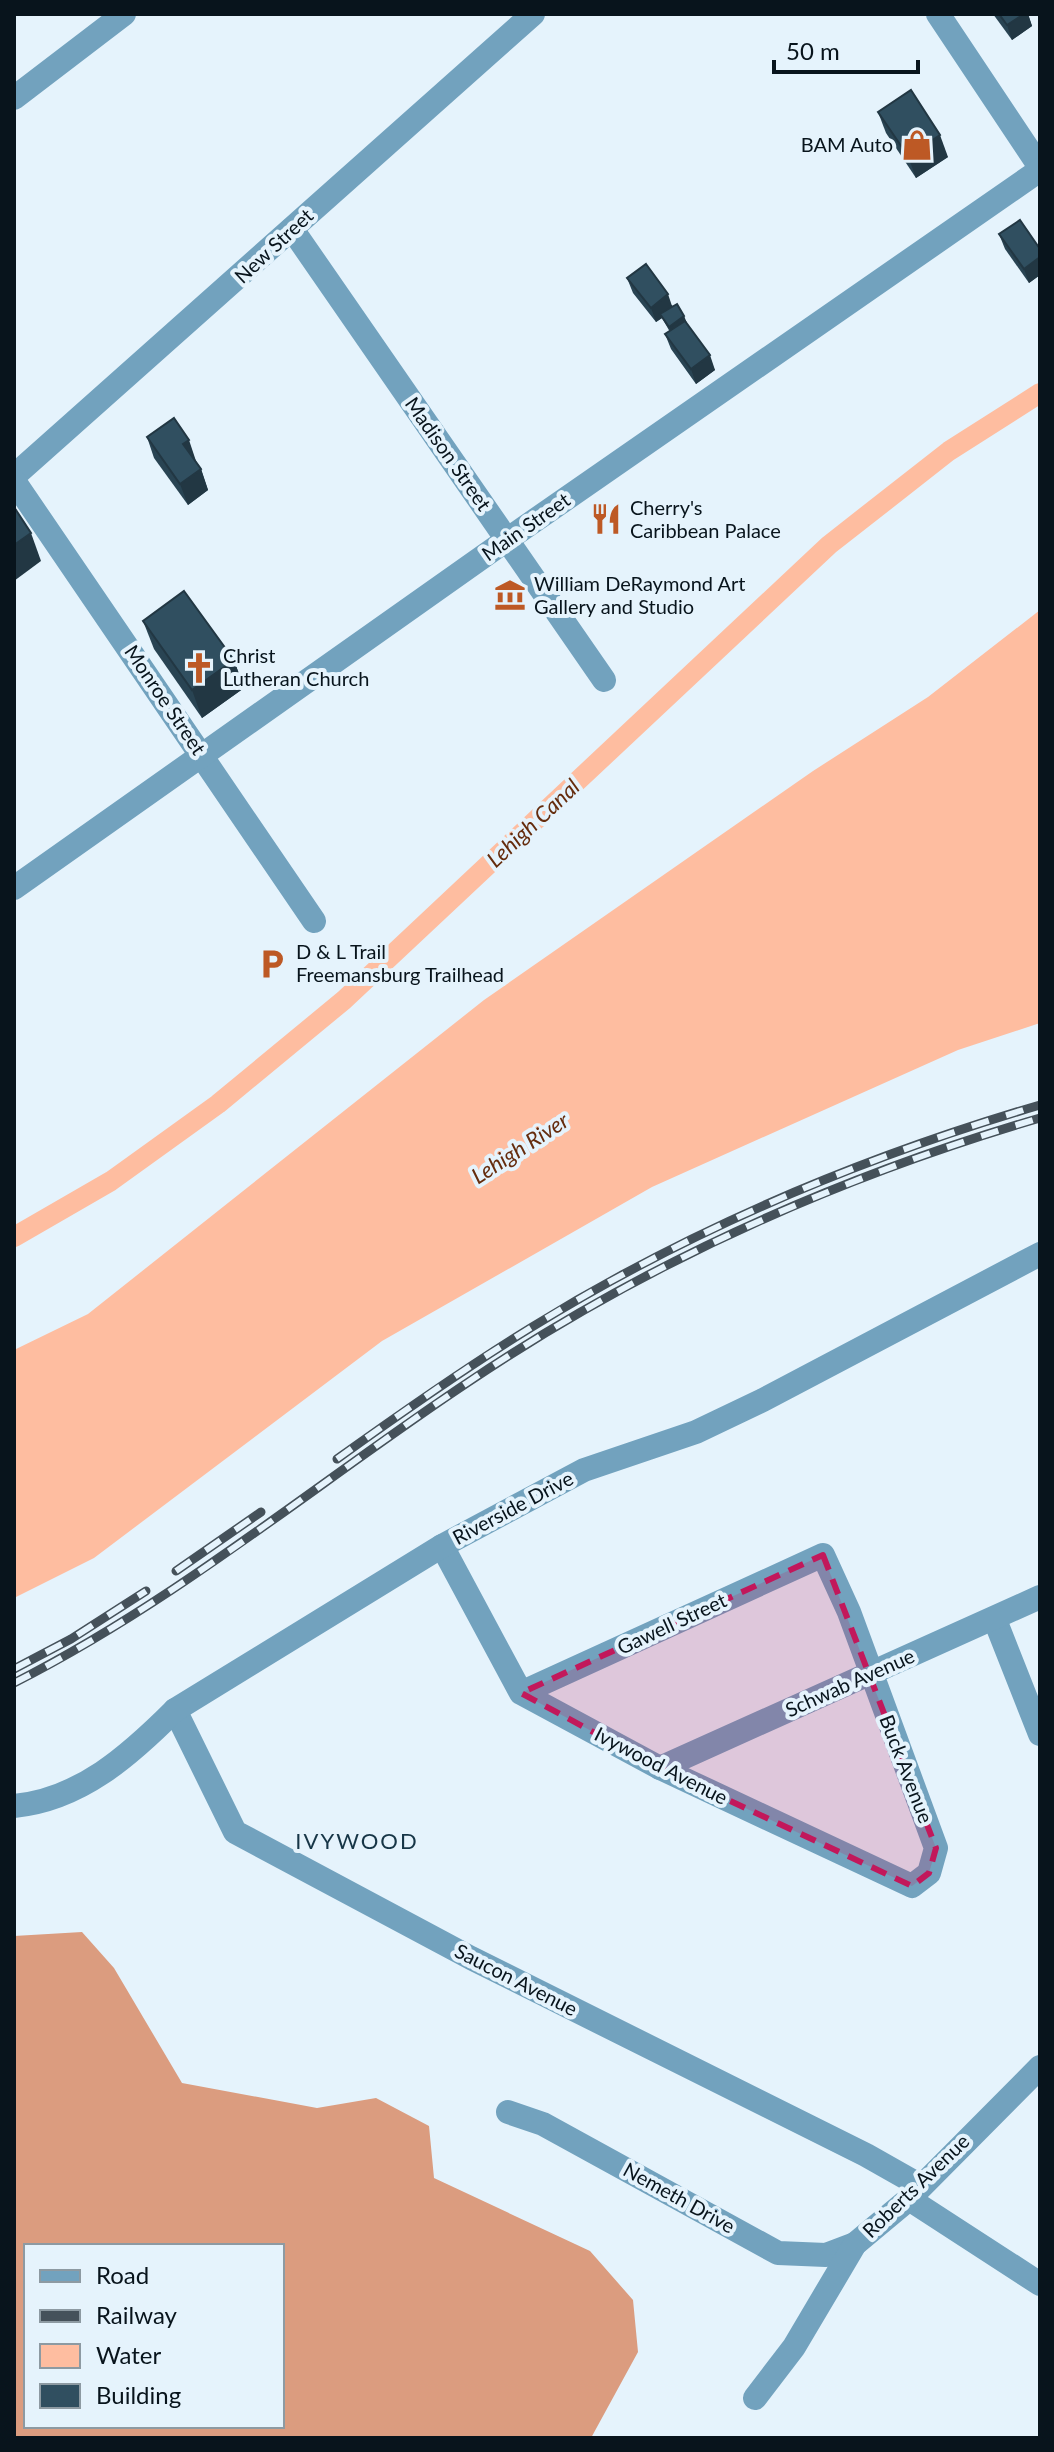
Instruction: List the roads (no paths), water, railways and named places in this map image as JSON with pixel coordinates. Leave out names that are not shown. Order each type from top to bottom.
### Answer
[{"type":"street","points":[[14,98],[124,14]]},
{"type":"street","name":"New Street","points":[[14,479],[533,14]]},
{"type":"street","points":[[938,14],[1040,168]]},
{"type":"street","name":"Main Street","points":[[14,888],[1040,168]]},
{"type":"street","name":"Madison Street","points":[[292,229],[604,680]]},
{"type":"street","name":"Monroe Street","points":[[14,479],[314,921]]},
{"type":"street","name":"Riverside Drive","points":[[14,1806],[59,1795],[94,1781],[146,1739],[175,1710],[442,1546],[584,1470],[696,1432],[763,1400],[1040,1254]]},
{"type":"street","points":[[442,1546],[521,1693]]},
{"type":"street","name":"Gawell Street","points":[[521,1693],[823,1555]]},
{"type":"street","name":"Buck Avenue","points":[[823,1555],[849,1612],[936,1848]]},
{"type":"street","name":"Schwab Avenue","points":[[660,1768],[995,1620],[1040,1597]]},
{"type":"street","points":[[995,1620],[1040,1734]]},
{"type":"street","name":"Ivywood Avenue","points":[[521,1693],[660,1768],[912,1886],[929,1873],[936,1848]]},
{"type":"street","name":"Saucon Avenue","points":[[175,1710],[235,1832],[471,1958],[866,2155],[1040,2284]]},
{"type":"street","name":"Roberts Avenue","points":[[755,2398],[794,2347],[855,2244],[914,2192],[1040,2067]]},
{"type":"street","name":"Nemeth Drive","points":[[508,2112],[543,2124],[778,2253],[826,2255],[855,2244]]},
{"type":"water","name":"Lehigh River","points":[[1040,610],[1040,1023],[958,1050],[652,1187],[382,1341],[94,1558],[14,1598],[14,1350],[88,1314],[484,1000],[813,771],[928,697]]},
{"type":"waterway","name":"Lehigh Canal","points":[[14,1237],[111,1181],[218,1104],[344,1000],[829,545],[949,451],[1040,393]]},
{"type":"railway","points":[[337,1459],[507,1343],[653,1259],[778,1199],[843,1173],[974,1125],[1040,1105]]},
{"type":"railway","points":[[14,1683],[132,1616],[467,1383],[602,1300],[743,1228],[816,1197],[965,1141],[1040,1118]]},
{"type":"railway","points":[[176,1571],[261,1512]]},
{"type":"railway","points":[[14,1669],[71,1639],[146,1591]]},
{"type":"place","name":"BAM Auto","points":[[917,145]]},
{"type":"place","name":"Cherry's Caribbean Palace","points":[[606,519]]},
{"type":"place","name":"William DeRaymond Art Gallery and Studio","points":[[510,595]]},
{"type":"place","name":"Christ Lutheran Church","points":[[199,668]]},
{"type":"place","name":"D & L Trail Freemansburg Trailhead","points":[[272,964]]},
{"type":"district","name":"IVYWOOD","points":[[357,1841]]}]
